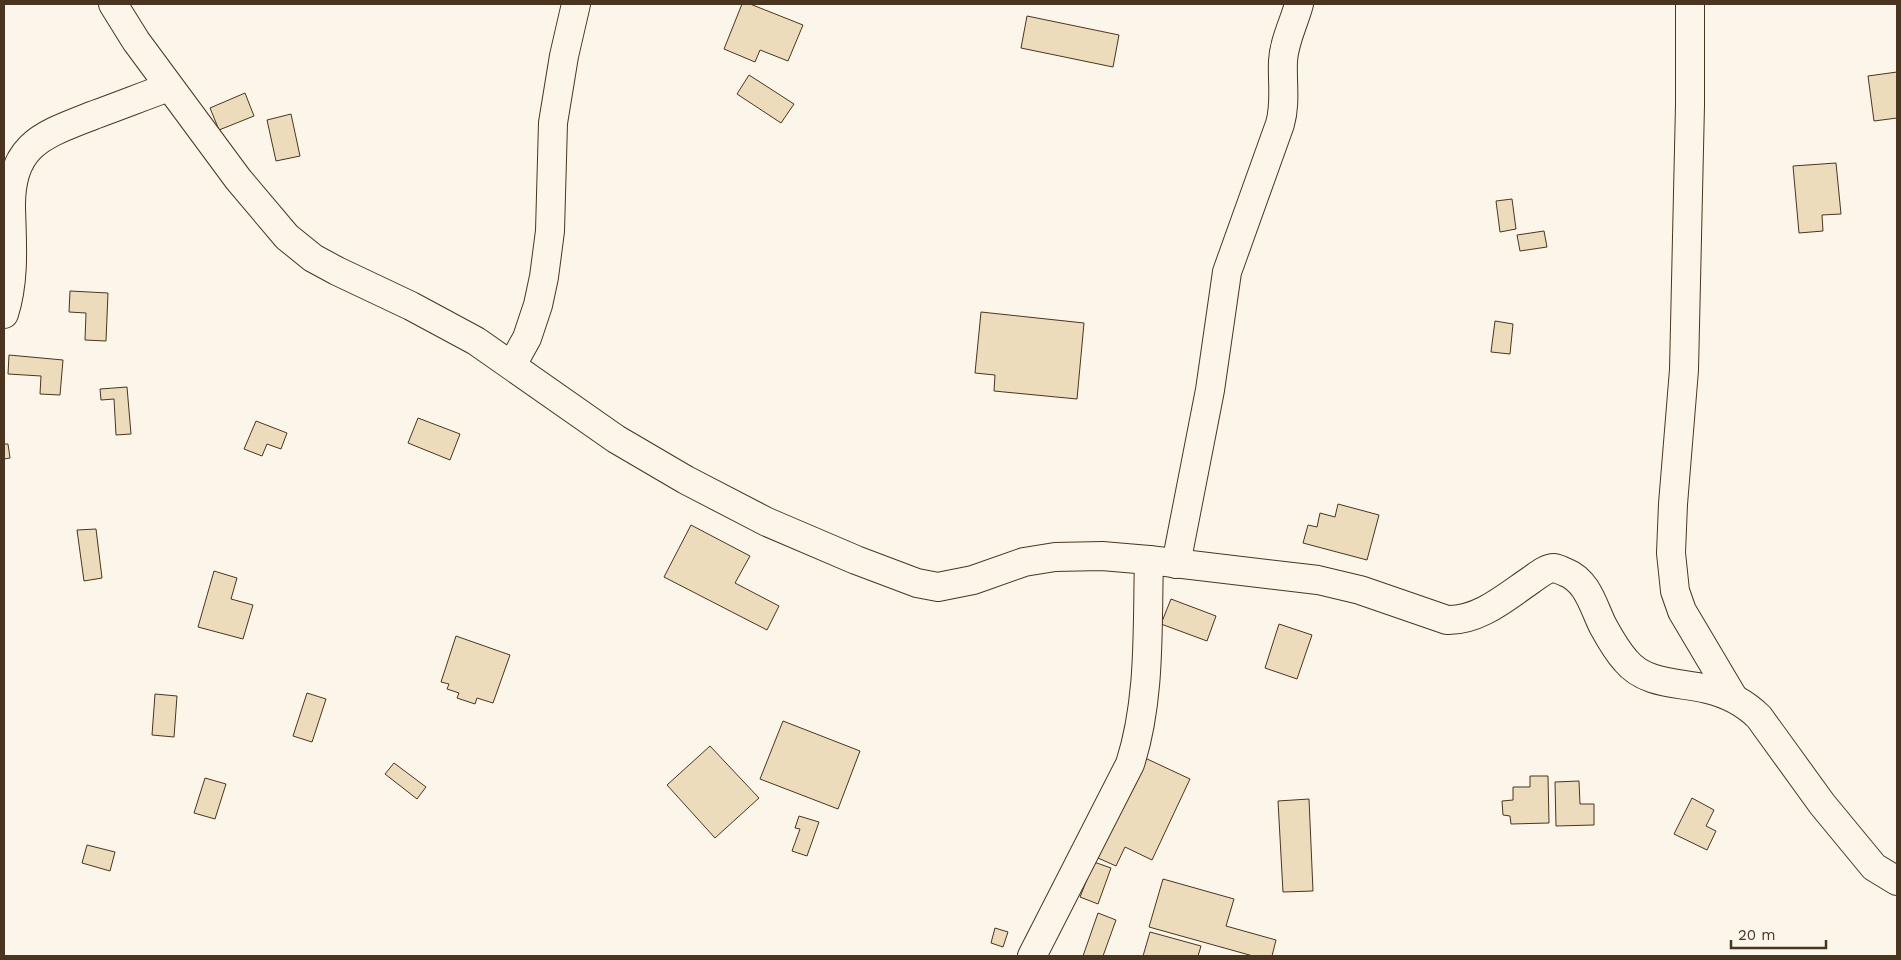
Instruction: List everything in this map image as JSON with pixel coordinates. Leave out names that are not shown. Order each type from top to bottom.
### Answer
[{"type":"street","points":[[113,4],[136,41],[238,179],[288,237],[313,258],[411,306],[476,341],[616,439],[686,480],[767,522],[856,560],[917,583],[938,587],[974,580],[1024,562],[1054,557],[1102,556],[1318,580],[1360,590],[1447,620],[1470,617],[1493,606],[1544,571],[1554,568],[1568,573],[1580,581],[1589,594],[1604,627],[1626,662],[1639,672],[1658,680],[1706,688],[1733,697],[1747,706],[1759,717],[1822,804],[1874,867],[1897,881]]},
{"type":"street","points":[[512,365],[527,338],[538,305],[544,277],[550,231],[553,123],[564,56],[576,4]]},
{"type":"street","points":[[1176,564],[1210,390],[1226,272],[1280,124],[1284,104],[1284,50],[1299,4]]},
{"type":"street","points":[[1690,4],[1690,115],[1684,370],[1671,553],[1675,591],[1682,611],[1733,697]]},
{"type":"street","points":[[4,314],[9,300],[12,256],[11,197],[13,177],[32,145],[49,132],[169,87]]},
{"type":"street","points":[[1032,956],[1130,764],[1134,751],[1143,699],[1149,560]]},
{"type":"building","points":[[742,4],[750,4],[803,25],[788,61],[760,50],[755,62],[724,49]]},
{"type":"building","points":[[1027,16],[1119,35],[1113,67],[1021,48]]},
{"type":"building","points":[[1897,72],[1897,118],[1874,121],[1868,76]]},
{"type":"building","points":[[749,75],[794,104],[781,123],[737,94]]},
{"type":"building","points":[[245,93],[254,116],[219,130],[210,108]]},
{"type":"building","points":[[291,114],[300,156],[276,161],[267,120]]},
{"type":"building","points":[[1836,163],[1841,214],[1822,215],[1823,231],[1799,233],[1793,166]]},
{"type":"building","points":[[1512,199],[1516,229],[1500,232],[1496,201]]},
{"type":"building","points":[[1544,231],[1547,247],[1520,251],[1517,235]]},
{"type":"building","points":[[70,291],[108,293],[106,341],[85,340],[86,313],[69,312]]},
{"type":"building","points":[[981,312],[1084,323],[1077,399],[994,391],[995,375],[975,373]]},
{"type":"building","points":[[1495,321],[1513,324],[1510,354],[1491,352]]},
{"type":"building","points":[[9,355],[63,360],[60,395],[40,394],[41,376],[8,374]]},
{"type":"building","points":[[127,387],[131,434],[116,435],[114,399],[101,400],[100,389]]},
{"type":"building","points":[[418,418],[460,434],[450,460],[408,443]]},
{"type":"building","points":[[256,421],[287,433],[281,449],[267,444],[262,456],[244,449]]},
{"type":"building","points":[[4,444],[8,444],[10,458],[4,459]]},
{"type":"building","points":[[1338,504],[1379,515],[1367,560],[1303,543],[1308,525],[1317,527],[1320,513],[1335,517]]},
{"type":"building","points":[[691,525],[750,556],[735,583],[779,606],[767,630],[664,577]]},
{"type":"building","points":[[96,529],[102,578],[84,581],[77,530]]},
{"type":"building","points":[[214,571],[237,578],[231,599],[253,605],[243,639],[198,627]]},
{"type":"building","points":[[1171,599],[1216,616],[1207,641],[1161,624]]},
{"type":"building","points":[[1279,624],[1312,635],[1297,679],[1265,668]]},
{"type":"building","points":[[456,636],[510,655],[493,703],[477,698],[475,704],[457,698],[459,693],[447,689],[449,684],[441,682]]},
{"type":"building","points":[[307,693],[326,699],[312,742],[293,736]]},
{"type":"building","points":[[155,694],[177,696],[174,737],[152,735]]},
{"type":"building","points":[[783,721],[860,751],[838,809],[760,779]]},
{"type":"building","points":[[710,746],[759,798],[715,838],[667,785]]},
{"type":"building","points":[[1145,758],[1190,779],[1152,860],[1125,847],[1116,866],[1098,858]]},
{"type":"building","points":[[394,763],[426,787],[417,799],[385,774]]},
{"type":"building","points":[[1530,776],[1548,776],[1549,823],[1511,824],[1510,816],[1503,815],[1502,801],[1513,800],[1513,787],[1530,787]]},
{"type":"building","points":[[205,778],[226,784],[215,819],[194,813]]},
{"type":"building","points":[[1579,781],[1580,804],[1594,804],[1594,825],[1556,826],[1555,782]]},
{"type":"building","points":[[1692,798],[1714,810],[1706,826],[1716,831],[1707,850],[1674,834]]},
{"type":"building","points":[[1309,799],[1313,891],[1283,892],[1278,801]]},
{"type":"building","points":[[799,816],[819,822],[807,856],[792,851],[800,829],[795,828]]},
{"type":"building","points":[[87,845],[115,852],[110,871],[82,863]]},
{"type":"building","points":[[1094,862],[1111,868],[1098,904],[1080,897]]},
{"type":"building","points":[[1163,879],[1234,899],[1226,926],[1276,940],[1272,956],[1253,956],[1149,927]]},
{"type":"building","points":[[1098,913],[1116,920],[1103,956],[1083,956]]},
{"type":"building","points":[[995,928],[1008,932],[1003,947],[991,943]]},
{"type":"building","points":[[1150,932],[1201,946],[1198,956],[1143,956]]}]
